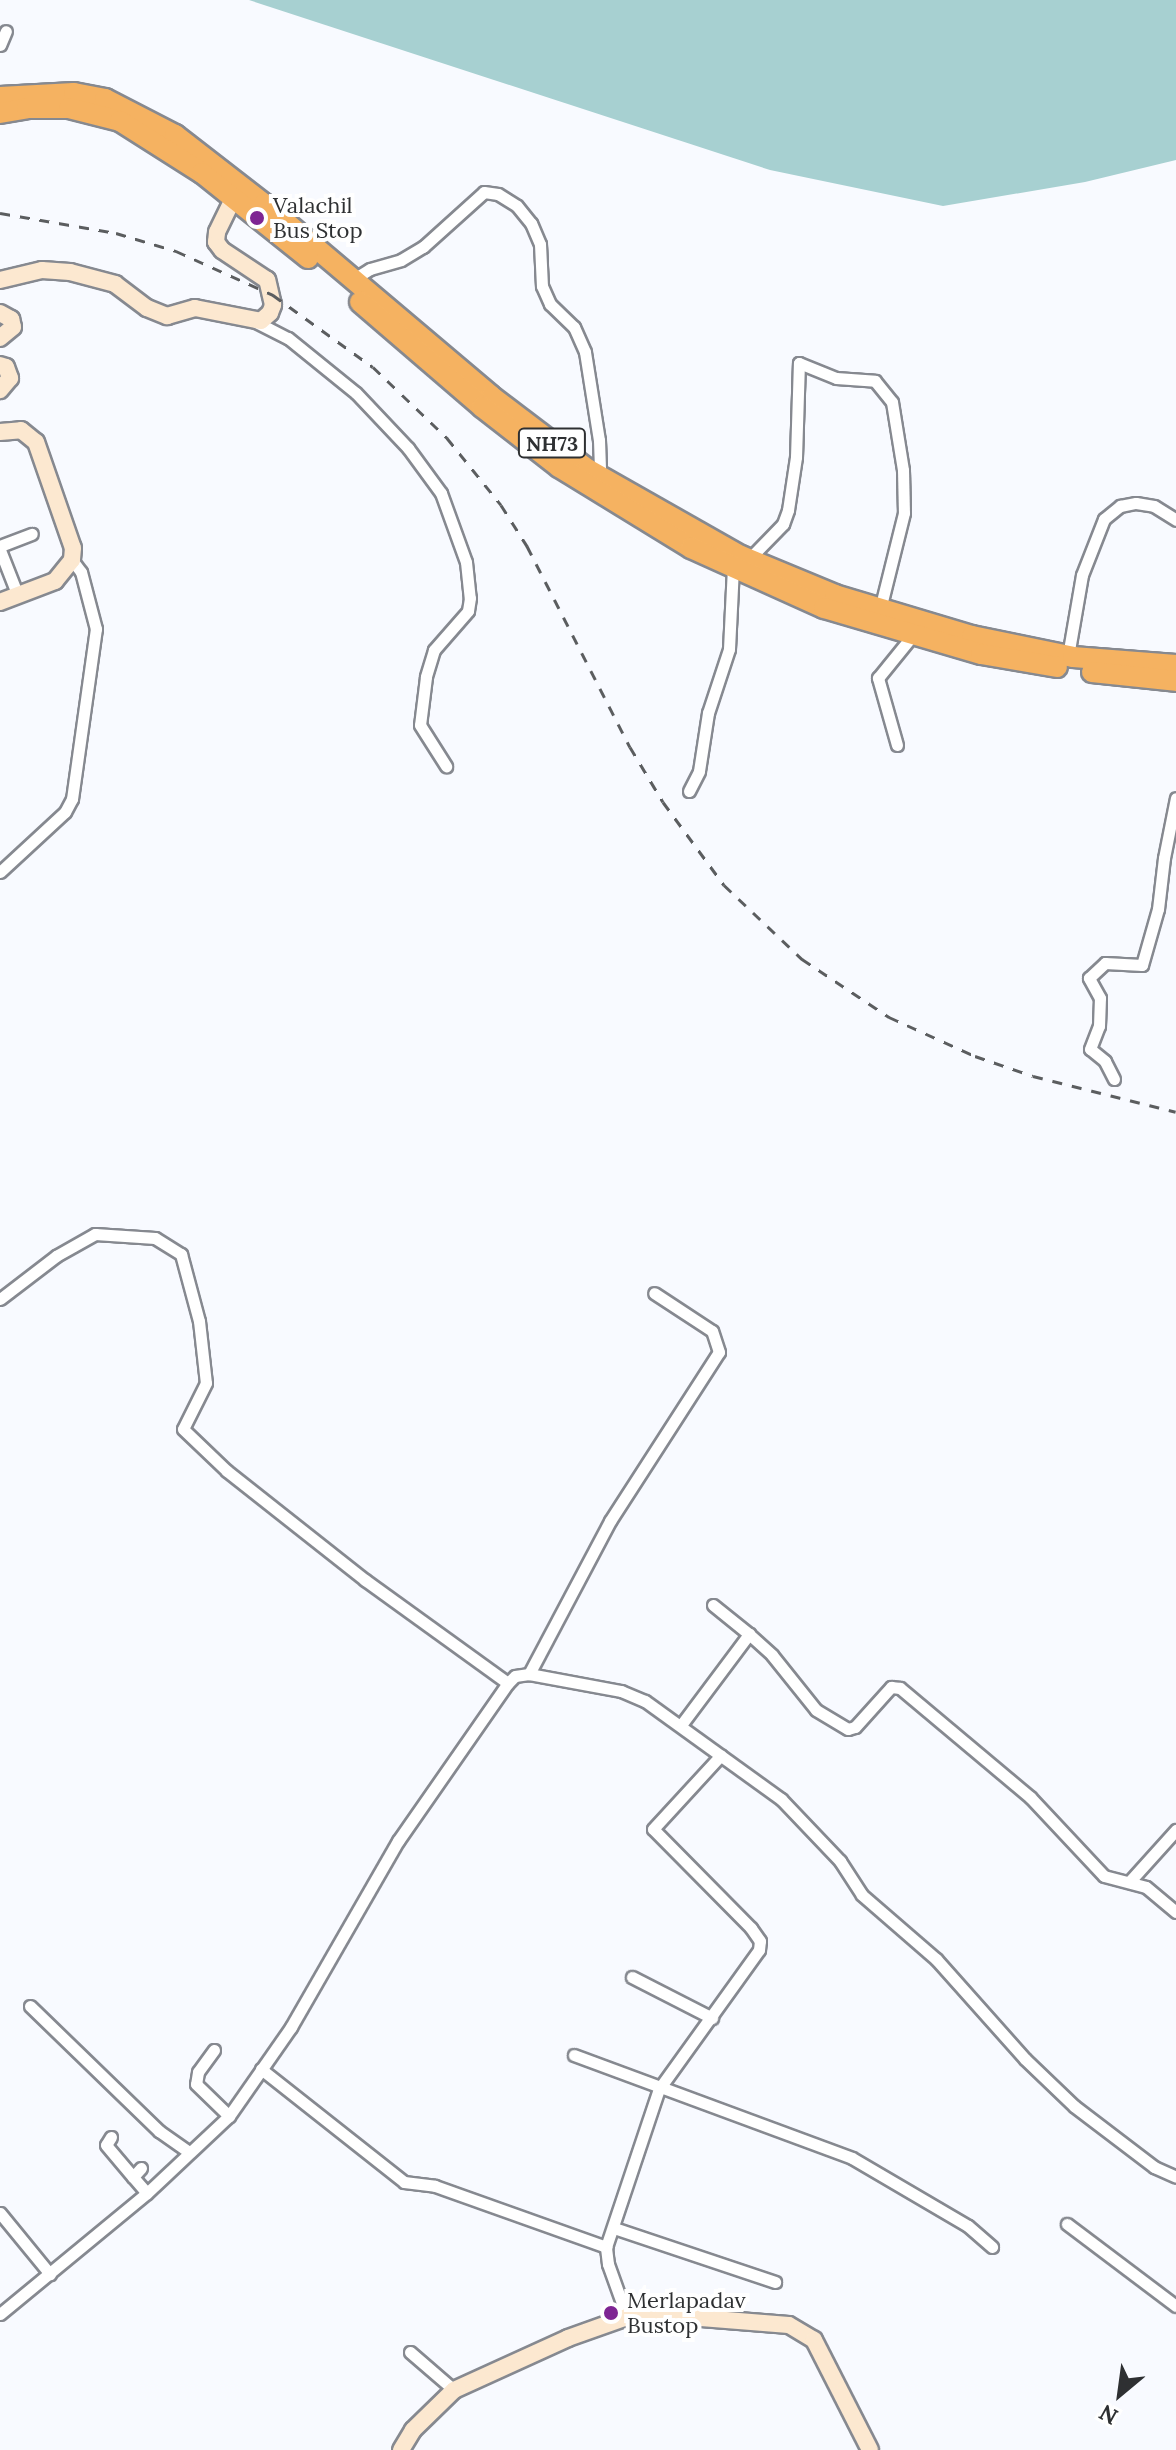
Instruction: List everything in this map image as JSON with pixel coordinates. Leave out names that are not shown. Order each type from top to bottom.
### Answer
[{"type":"highway","name":"NH73","points":[[0,97],[74,93],[105,99],[175,135],[482,407],[559,467],[678,541],[835,595],[972,636],[1176,681]]},
{"type":"highway","name":"NH73","points":[[0,113],[27,108],[69,108],[120,121],[169,150],[237,192],[354,279],[491,396],[600,477],[741,563],[824,608],[981,654],[1080,662],[1176,665]]},
{"type":"main road","points":[[0,280],[42,270],[70,272],[115,284],[147,308],[167,316],[195,308],[234,314],[256,322],[270,313],[273,305],[267,280],[222,250],[216,242],[217,232],[237,192]]},
{"type":"main road","points":[[0,313],[11,319],[13,327],[0,338]]},
{"type":"main road","points":[[0,365],[6,367],[10,378],[0,390]]},
{"type":"main road","points":[[0,432],[21,430],[36,442],[73,548],[72,560],[55,581],[0,602]]},
{"type":"main road","points":[[401,2450],[413,2430],[454,2390],[568,2338],[627,2317],[676,2316],[789,2325],[814,2340],[870,2450]]},
{"type":"street","points":[[0,45],[6,31]]},
{"type":"street","points":[[354,279],[370,269],[401,260],[423,247],[484,192],[498,194],[517,206],[531,223],[540,244],[542,286],[550,304],[574,327],[585,352],[599,440],[600,477]]},
{"type":"street","points":[[256,322],[288,338],[356,393],[408,448],[441,493],[466,562],[470,598],[468,611],[434,650],[426,677],[420,725],[446,766]]},
{"type":"street","points":[[689,791],[699,771],[706,722],[729,649],[741,563],[783,524],[788,510],[796,457],[799,363],[836,378],[875,381],[892,402],[904,513],[880,609]]},
{"type":"street","points":[[1080,662],[1082,575],[1104,519],[1120,506],[1136,503],[1154,506],[1176,520]]},
{"type":"street","points":[[18,596],[0,548],[32,534]]},
{"type":"street","points":[[0,872],[65,812],[72,799],[96,629],[81,572],[72,560]]},
{"type":"street","points":[[897,745],[878,678],[913,635]]},
{"type":"street","points":[[1114,1079],[1105,1061],[1090,1049],[1099,1026],[1100,998],[1089,978],[1105,963],[1142,965],[1158,909],[1176,798]]},
{"type":"street","points":[[0,1299],[56,1256],[95,1234],[155,1238],[181,1254],[199,1321],[206,1383],[183,1429],[227,1471],[365,1580],[508,1683]]},
{"type":"street","points":[[529,1674],[610,1521],[719,1352],[712,1331],[654,1293]]},
{"type":"street","points":[[713,1605],[772,1655],[816,1710],[848,1729],[855,1727],[891,1687],[900,1688],[1030,1797],[1104,1876],[1113,1881],[1130,1881],[1146,1887],[1176,1912]]},
{"type":"street","points":[[681,1725],[749,1634]]},
{"type":"street","points":[[0,2314],[147,2193],[229,2116],[291,2027],[398,1841],[508,1683],[515,1676],[529,1674],[621,1691],[681,1725],[781,1799],[840,1861],[862,1895],[936,1959],[1025,2059],[1074,2106],[1154,2167],[1176,2177]]},
{"type":"street","points":[[627,2317],[608,2264],[606,2247],[659,2089],[752,1962],[760,1941],[653,1829],[721,1755]]},
{"type":"street","points":[[1130,1881],[1176,1830]]},
{"type":"street","points":[[632,1977],[712,2018]]},
{"type":"street","points":[[30,2006],[159,2131],[189,2152]]},
{"type":"street","points":[[214,2050],[198,2072],[196,2084],[229,2116]]},
{"type":"street","points":[[574,2055],[852,2158],[968,2226],[992,2247]]},
{"type":"street","points":[[261,2069],[404,2182],[435,2186],[606,2247]]},
{"type":"street","points":[[111,2137],[106,2145],[137,2172],[147,2193]]},
{"type":"street","points":[[0,2213],[50,2274]]},
{"type":"street","points":[[1067,2224],[1176,2306]]},
{"type":"street","points":[[614,2228],[775,2282]]},
{"type":"street","points":[[410,2352],[454,2390]]},
{"type":"water","points":[[249,0],[1176,0],[1176,160],[1085,182],[943,206],[770,170]]},
{"type":"railway","points":[[0,213],[116,233],[176,251],[273,295],[373,367],[447,438],[501,505],[527,546],[630,747],[663,802],[724,885],[802,959],[889,1017],[975,1056],[1033,1076],[1176,1112]]},
{"type":"place","name":"Valachil Bus Stop","points":[[257,218]]},
{"type":"place","name":"Merlapadav Bustop","points":[[611,2313]]}]
